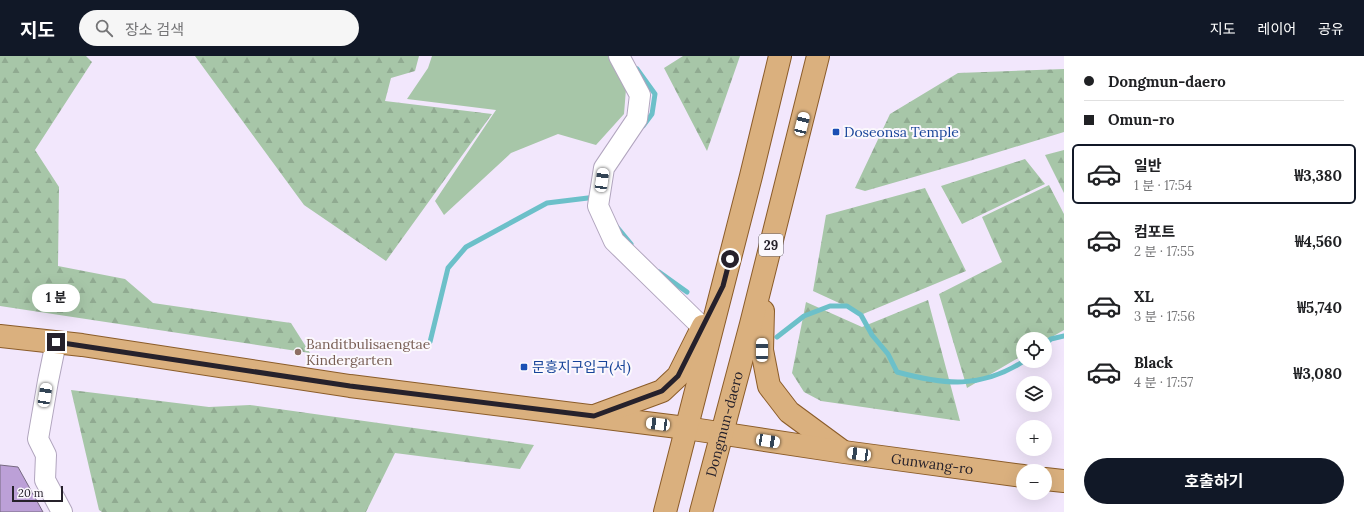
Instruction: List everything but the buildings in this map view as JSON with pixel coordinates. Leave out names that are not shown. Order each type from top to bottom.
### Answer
[{"type":"main road","points":[[665,512],[780,56]]},
{"type":"main road","name":"Dongmun-daero","points":[[701,512],[763,278],[818,56]]},
{"type":"main road","points":[[763,278],[762,350],[769,386],[789,412],[844,452]]},
{"type":"main road","points":[[594,416],[662,391],[678,376],[723,286]]},
{"type":"main road","name":"Gunwang-ro","points":[[0,336],[56,342],[350,386],[686,428],[844,452],[1016,475]]},
{"type":"main road","points":[[1052,480],[1064,481]]},
{"type":"lane","points":[[619,56],[640,95],[637,119],[604,168],[598,206],[614,241],[702,327]]},
{"type":"lane","points":[[56,342],[38,439],[46,455],[45,480],[62,512]]},
{"type":"green space","points":[[0,56],[86,56],[92,62],[35,150],[59,187],[58,266],[125,279],[153,303],[291,323],[310,353],[0,306]]},
{"type":"green space","points":[[195,56],[419,56],[415,71],[391,78],[385,101],[492,114],[386,261],[304,205]]},
{"type":"green space","points":[[432,56],[608,56],[626,89],[624,114],[596,145],[558,134],[511,153],[444,215],[435,201],[496,110],[407,99],[428,68]]},
{"type":"green space","points":[[683,56],[740,56],[707,151],[664,68]]},
{"type":"green space","points":[[1064,69],[1064,132],[865,191],[855,188],[890,114],[958,73]]},
{"type":"green space","points":[[1064,150],[1064,193],[1045,155]]},
{"type":"green space","points":[[1025,159],[1045,184],[962,224],[941,186]]},
{"type":"green space","points":[[1049,185],[1064,214],[1064,330],[1052,337],[1052,332],[1016,332],[1016,359],[967,388],[939,294],[1002,262],[982,217]]},
{"type":"green space","points":[[925,188],[966,271],[863,314],[813,291],[826,215]]},
{"type":"green space","points":[[928,300],[960,421],[821,401],[804,392],[792,373],[806,302],[862,327]]},
{"type":"green space","points":[[71,390],[209,407],[250,405],[534,445],[520,469],[395,453],[366,512],[102,512],[99,510]]},
{"type":"waterway","points":[[637,69],[655,94],[652,114],[643,126]]},
{"type":"waterway","points":[[430,342],[448,268],[466,247],[547,203],[596,197]]},
{"type":"waterway","points":[[617,227],[631,244]]},
{"type":"waterway","points":[[659,272],[687,292]]},
{"type":"waterway","points":[[777,337],[804,316],[830,306],[847,306],[861,315],[872,335],[888,354],[897,372],[931,380],[962,382],[993,376],[1016,366]]},
{"type":"waterway","points":[[1052,339],[1064,336]]},
{"type":"place","name":"Doseonsa Temple","points":[[836,132]]},
{"type":"place","name":"Banditbulisaengtae Kindergarten","points":[[298,352]]},
{"type":"place","name":"문흥지구입구(서)","points":[[524,367]]},
{"type":"route","points":[[56,342],[350,386],[594,416],[662,391],[678,376],[723,286],[730,259]]}]
